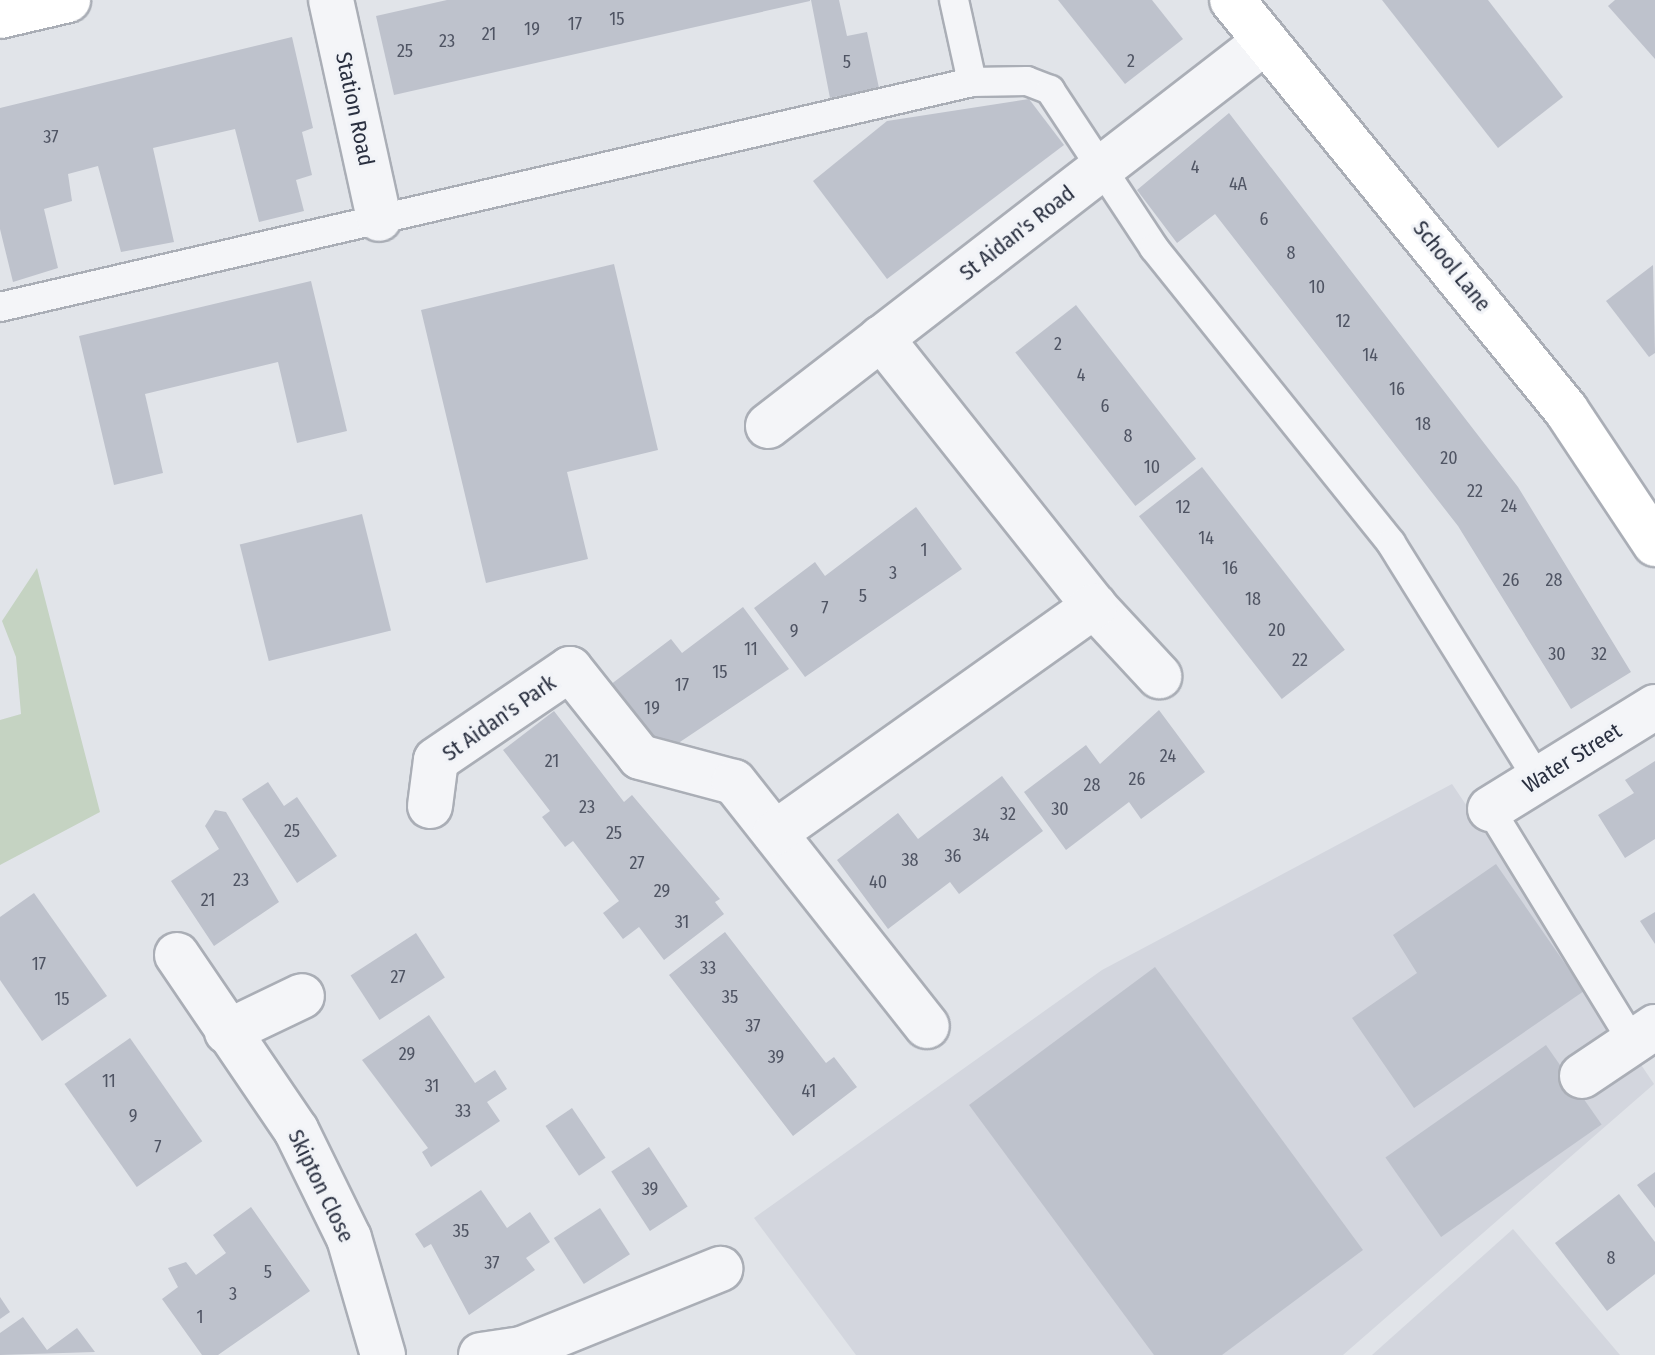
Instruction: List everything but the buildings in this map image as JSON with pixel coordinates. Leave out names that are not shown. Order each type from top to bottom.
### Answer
[{"type":"street","points":[[0,16],[68,0]]},
{"type":"street","name":"Station Road","points":[[331,0],[379,219]]},
{"type":"street","name":"School Lane","points":[[1232,0],[1557,398],[1655,544]]},
{"type":"street","name":"St Aidan's Road","points":[[768,426],[1266,41]]},
{"type":"street","points":[[881,338],[1094,606],[1159,676]]},
{"type":"street","points":[[775,833],[1094,606]]},
{"type":"street","name":"St Aidan's Park","points":[[430,806],[436,760],[570,669],[640,757],[734,782],[927,1026]]},
{"type":"street","name":"Water Street","points":[[1490,809],[1655,707]]},
{"type":"street","name":"Skipton Close","points":[[177,955],[296,1130],[349,1238],[383,1355]]},
{"type":"street","points":[[227,1032],[302,996]]},
{"type":"street","points":[[1582,1076],[1644,1035]]},
{"type":"street","points":[[509,1353],[720,1269]]},
{"type":"lane","points":[[954,0],[972,82]]},
{"type":"lane","points":[[0,307],[972,82],[1027,81],[1050,90],[1099,169],[1391,543],[1538,779]]},
{"type":"lane","points":[[1490,809],[1644,1035]]},
{"type":"shaded area","points":[[1452,784],[1654,1084],[1343,1355],[856,1355],[754,1218],[1102,970]]},
{"type":"shaded area","points":[[1513,1229],[1620,1355],[1372,1355]]},
{"type":"green space","points":[[37,568],[100,812],[0,865],[0,720],[21,714],[16,657],[2,621]]}]
